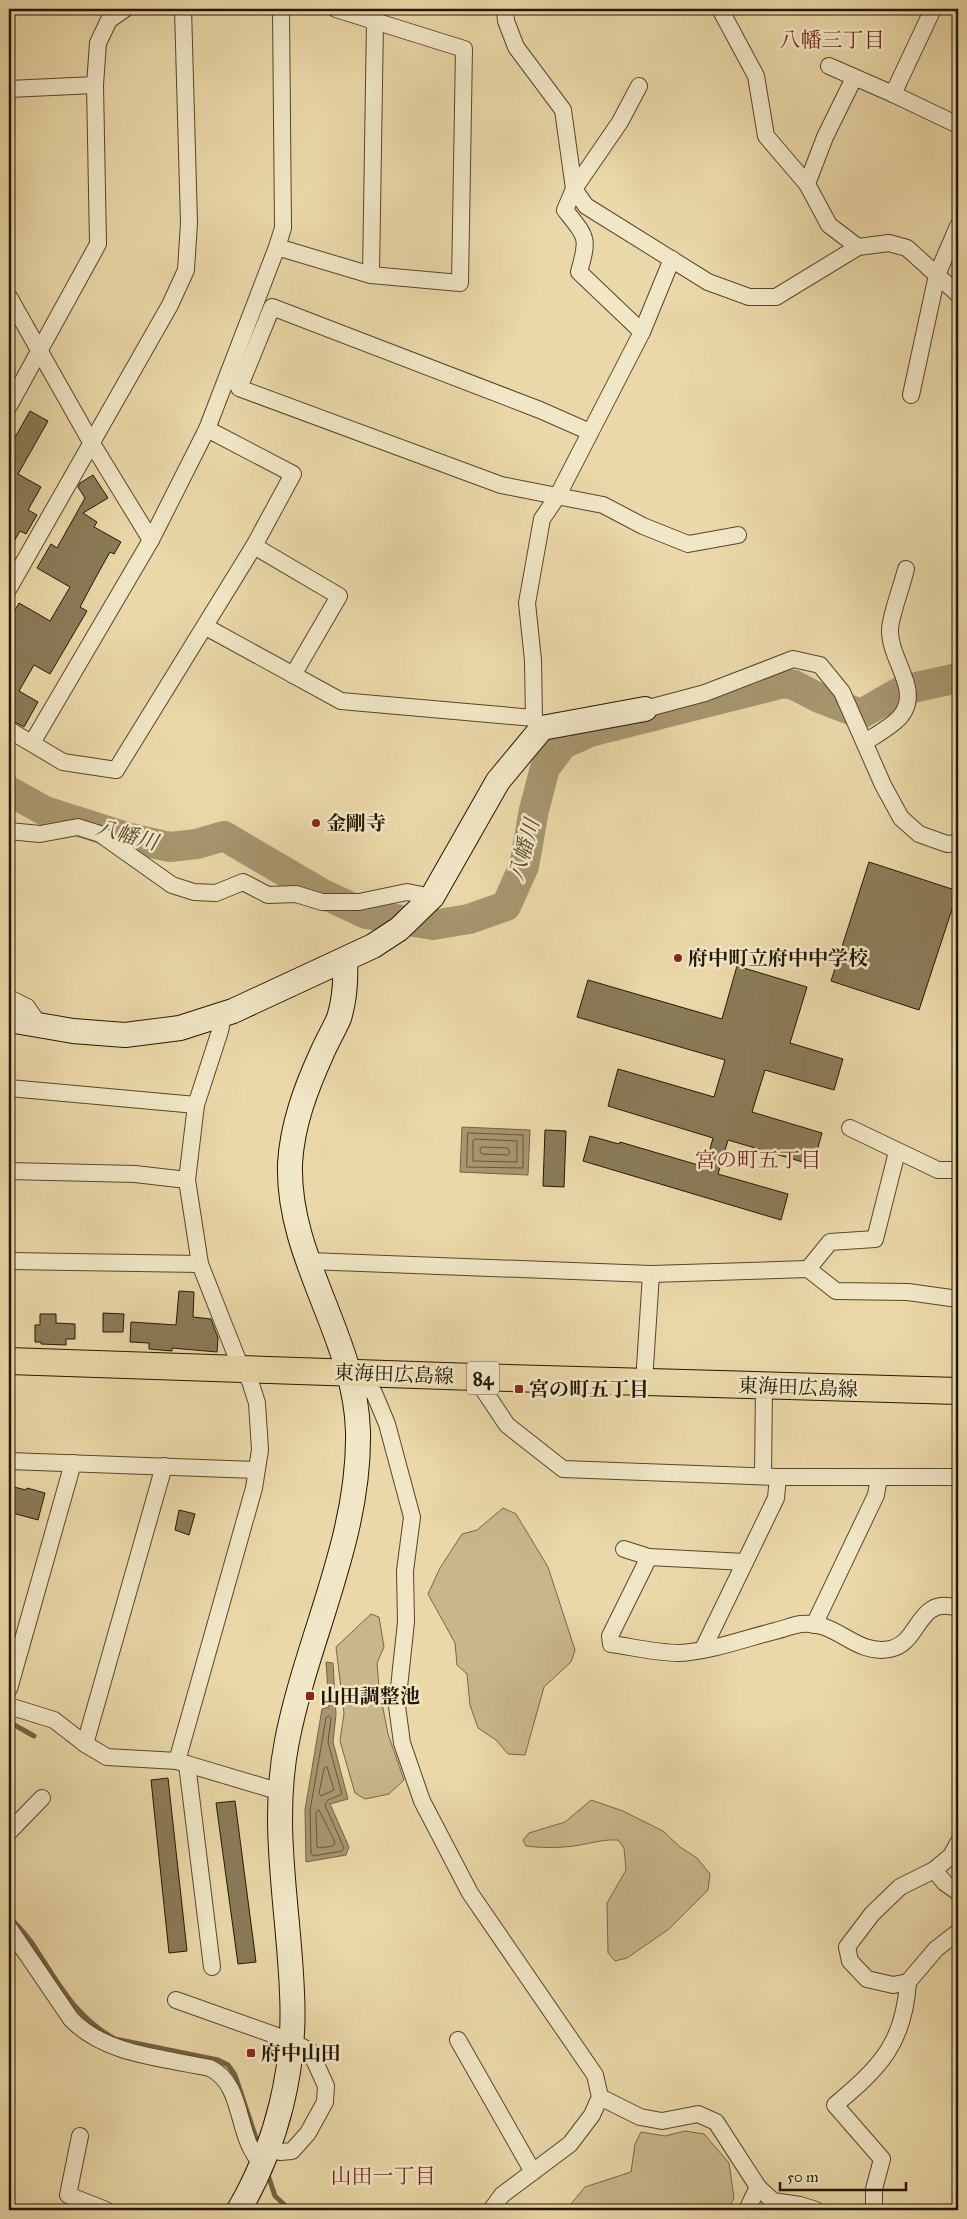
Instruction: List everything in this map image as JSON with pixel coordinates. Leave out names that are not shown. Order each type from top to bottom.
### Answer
[{"type":"main road","name":"東海田広島線","points":[[9,1361],[475,1378],[958,1391]]},
{"type":"street","points":[[9,406],[98,244],[95,85],[98,44],[108,20],[124,9]]},
{"type":"street","points":[[9,588],[170,305],[186,270],[190,223],[183,9]]},
{"type":"street","points":[[32,743],[151,540],[207,429],[277,247],[283,228],[281,9]]},
{"type":"street","points":[[277,247],[371,275],[460,283],[464,50],[336,9]]},
{"type":"street","points":[[505,9],[506,21],[516,46],[563,110],[574,189],[586,206],[708,282],[749,297],[776,297],[858,247],[889,243],[908,248],[958,294]]},
{"type":"street","points":[[720,9],[756,76],[766,136],[807,184],[829,225],[858,247]]},
{"type":"street","points":[[893,94],[933,9]]},
{"type":"street","points":[[371,275],[375,21]]},
{"type":"street","points":[[829,66],[958,125]]},
{"type":"street","points":[[807,184],[825,137],[854,78]]},
{"type":"street","points":[[9,89],[95,85]]},
{"type":"street","points":[[639,86],[620,122],[574,189],[565,210],[582,233],[586,246],[579,272],[642,332]]},
{"type":"street","points":[[911,395],[938,275],[957,232]]},
{"type":"street","points":[[9,1020],[40,1026],[125,1035],[180,1028],[223,1015],[373,946],[399,929],[432,897],[498,781],[538,723],[527,603],[542,519],[557,497],[642,332],[672,259]]},
{"type":"street","points":[[9,297],[91,442],[151,540]]},
{"type":"street","points":[[590,432],[540,410],[272,307],[239,388],[501,485],[603,506],[644,526],[688,544],[738,535]]},
{"type":"street","points":[[9,730],[63,762],[116,770],[206,627],[254,546],[293,474],[207,429]]},
{"type":"street","points":[[254,546],[339,596],[294,675]]},
{"type":"street","points":[[865,742],[900,717],[909,700],[905,679],[894,655],[890,629],[906,570]]},
{"type":"street","points":[[206,627],[340,701],[538,723],[644,709],[705,693],[794,659],[820,665],[842,692],[883,785],[901,818],[919,834],[947,844],[958,843]]},
{"type":"street","points":[[9,831],[40,834],[78,828],[100,834],[172,885],[194,892],[216,893],[243,882],[268,895],[296,894],[322,902],[360,902],[408,892],[432,897]]},
{"type":"street","points":[[246,2208],[266,2157],[283,2098],[291,2041],[293,1996],[280,1838],[281,1792],[286,1742],[348,1525],[357,1479],[358,1430],[350,1372],[309,1262],[291,1201],[290,1162],[295,1124],[307,1087],[339,1018],[346,986],[345,960]]},
{"type":"street","points":[[9,998],[27,1007],[40,1026]]},
{"type":"street","points":[[212,1967],[182,1763],[254,1488],[260,1450],[257,1403],[250,1381],[243,1369],[200,1264],[187,1180],[196,1105],[220,1031],[223,1015]]},
{"type":"street","points":[[9,1088],[196,1105]]},
{"type":"street","points":[[850,1128],[938,1170],[958,1170]]},
{"type":"street","points":[[808,1268],[830,1242],[875,1239],[897,1152]]},
{"type":"street","points":[[9,1171],[135,1174],[187,1180]]},
{"type":"street","points":[[9,1261],[200,1264]]},
{"type":"street","points":[[309,1262],[651,1274],[808,1268],[836,1291],[908,1292],[958,1299]]},
{"type":"street","points":[[644,1382],[651,1274]]},
{"type":"street","points":[[350,1372],[374,1393],[387,1424],[412,1517],[405,1571],[406,1622],[397,1706],[402,1743],[422,1801],[470,1893],[595,2075],[600,2097],[592,2115],[570,2144],[502,2195],[491,2210]]},
{"type":"street","points":[[475,1378],[507,1425],[563,1469],[770,1477],[958,1477]]},
{"type":"street","points":[[702,1649],[776,1498],[770,1477],[764,1386]]},
{"type":"street","points":[[9,1461],[256,1470]]},
{"type":"street","points":[[9,1689],[73,1463]]},
{"type":"street","points":[[85,1744],[164,1466]]},
{"type":"street","points":[[814,1625],[876,1495],[879,1477]]},
{"type":"street","points":[[624,1549],[650,1557],[745,1562]]},
{"type":"street","points":[[650,1557],[610,1636],[611,1644],[680,1653],[802,1624],[827,1626],[868,1649],[891,1649],[904,1641],[927,1611],[946,1604],[958,1608]]},
{"type":"street","points":[[9,1706],[54,1720],[85,1744],[106,1757],[182,1763],[281,1792]]},
{"type":"street","points":[[9,1832],[42,1798]]},
{"type":"street","points":[[958,1843],[951,1856],[934,1870],[900,1888],[872,1914],[847,1947],[850,1961],[867,1979],[892,1986],[908,1982],[936,1949],[958,1932]]},
{"type":"street","points":[[934,1870],[945,1883],[958,1892]]},
{"type":"street","points":[[9,1928],[71,2019],[80,2028],[113,2047],[210,2068],[220,2073],[231,2090],[248,2146],[254,2156],[266,2157],[280,2152],[292,2151],[308,2133],[325,2102],[326,2086],[310,2051],[291,2041],[176,2000]]},
{"type":"street","points":[[874,2210],[874,2189],[882,2159],[835,2105],[870,2076],[890,2051],[907,2003],[908,1982]]},
{"type":"street","points":[[458,2040],[532,2172]]},
{"type":"street","points":[[600,2097],[640,2117],[662,2120],[698,2114],[716,2122],[758,2187],[773,2201],[800,2205],[816,2210]]},
{"type":"street","points":[[80,2136],[68,2195],[106,2210]]},
{"type":"street","points":[[747,2210],[758,2187]]},
{"type":"shaded area","points":[[503,1508],[516,1514],[548,1567],[575,1650],[571,1662],[544,1687],[525,1755],[508,1754],[496,1740],[478,1728],[470,1705],[467,1674],[457,1665],[455,1643],[428,1594],[440,1568],[462,1534],[477,1530]]},
{"type":"shaded area","points":[[371,1614],[379,1617],[384,1647],[377,1663],[379,1688],[388,1734],[404,1780],[389,1794],[365,1799],[355,1793],[340,1741],[344,1713],[336,1647]]},
{"type":"shaded area","points":[[591,1800],[623,1811],[663,1831],[680,1847],[697,1858],[710,1874],[708,1890],[669,1929],[627,1958],[615,1961],[608,1953],[607,1903],[626,1870],[624,1848],[618,1840],[550,1848],[526,1846],[523,1840],[529,1833],[565,1822]]},
{"type":"shaded area","points":[[685,2131],[704,2134],[729,2163],[734,2198],[728,2210],[566,2210],[585,2187],[631,2172],[635,2144],[641,2132],[665,2136]]},
{"type":"water","points":[[462,1127],[530,1130],[528,1175],[460,1172]]},
{"type":"water","points":[[326,1662],[333,1663],[336,1714],[333,1742],[348,1799],[330,1804],[349,1847],[346,1855],[306,1862],[305,1810],[322,1709],[329,1707]]},
{"type":"building","points":[[30,411],[48,421],[18,474],[41,487],[28,510],[37,515],[26,534],[20,531],[9,550],[9,504],[15,493],[10,488],[9,490],[9,448]]},
{"type":"building","points":[[93,475],[108,498],[83,513],[97,522],[94,527],[121,542],[114,554],[110,552],[96,577],[80,607],[87,611],[50,674],[34,665],[19,691],[38,702],[24,727],[9,719],[9,621],[19,603],[50,621],[70,587],[37,568],[51,544],[57,548],[85,498],[78,487],[80,483]]},
{"type":"building","points":[[869,862],[958,891],[919,1010],[831,981]]},
{"type":"building","points":[[737,966],[807,987],[790,1043],[843,1059],[834,1090],[765,1070],[752,1112],[822,1133],[813,1165],[728,1140],[718,1174],[788,1194],[781,1220],[583,1161],[590,1136],[619,1144],[620,1142],[705,1167],[713,1138],[608,1106],[618,1069],[714,1097],[725,1060],[577,1017],[588,980],[722,1019]]},
{"type":"building","points":[[545,1130],[566,1131],[564,1187],[543,1186]]},
{"type":"building","points":[[179,1291],[194,1292],[193,1317],[211,1319],[218,1338],[217,1352],[172,1348],[172,1351],[149,1349],[149,1343],[130,1342],[131,1322],[176,1325]]},
{"type":"building","points":[[103,1313],[124,1314],[123,1332],[103,1332]]},
{"type":"building","points":[[40,1314],[56,1314],[56,1323],[75,1324],[75,1339],[66,1339],[66,1345],[35,1342],[35,1325],[40,1325]]},
{"type":"building","points":[[14,1487],[45,1493],[38,1520],[9,1512],[9,1489],[13,1490]]},
{"type":"building","points":[[179,1510],[195,1514],[189,1535],[175,1530]]},
{"type":"building","points":[[168,1778],[187,1951],[169,1953],[151,1780]]},
{"type":"building","points":[[235,1801],[256,1962],[238,1964],[216,1803]]},
{"type":"waterway","name":"八幡川","points":[[9,791],[45,811],[130,838],[170,847],[197,844],[224,836],[321,893],[366,914],[433,925],[469,919],[506,906],[524,866],[534,810],[545,768],[563,744],[590,732],[784,683],[794,685],[819,698],[861,714],[903,690],[958,678]]},
{"type":"waterway","points":[[9,1722],[34,1736]]},
{"type":"waterway","points":[[9,1916],[31,1942],[68,1998],[78,2010],[101,2030],[115,2039],[218,2060],[228,2065],[235,2075],[259,2147]]},
{"type":"waterway","points":[[267,2172],[275,2196],[290,2210]]},
{"type":"place","name":"金剛寺","points":[[316,823]]},
{"type":"place","name":"府中町立府中中学校","points":[[678,958]]},
{"type":"place","name":"宮の町五丁目","points":[[519,1389]]},
{"type":"place","name":"山田調整池","points":[[310,1696]]},
{"type":"place","name":"府中山田","points":[[251,2053]]},
{"type":"district","name":"八幡三丁目","points":[[832,40]]},
{"type":"district","name":"宮の町五丁目","points":[[758,1160]]},
{"type":"district","name":"山田一丁目","points":[[383,2176]]}]
